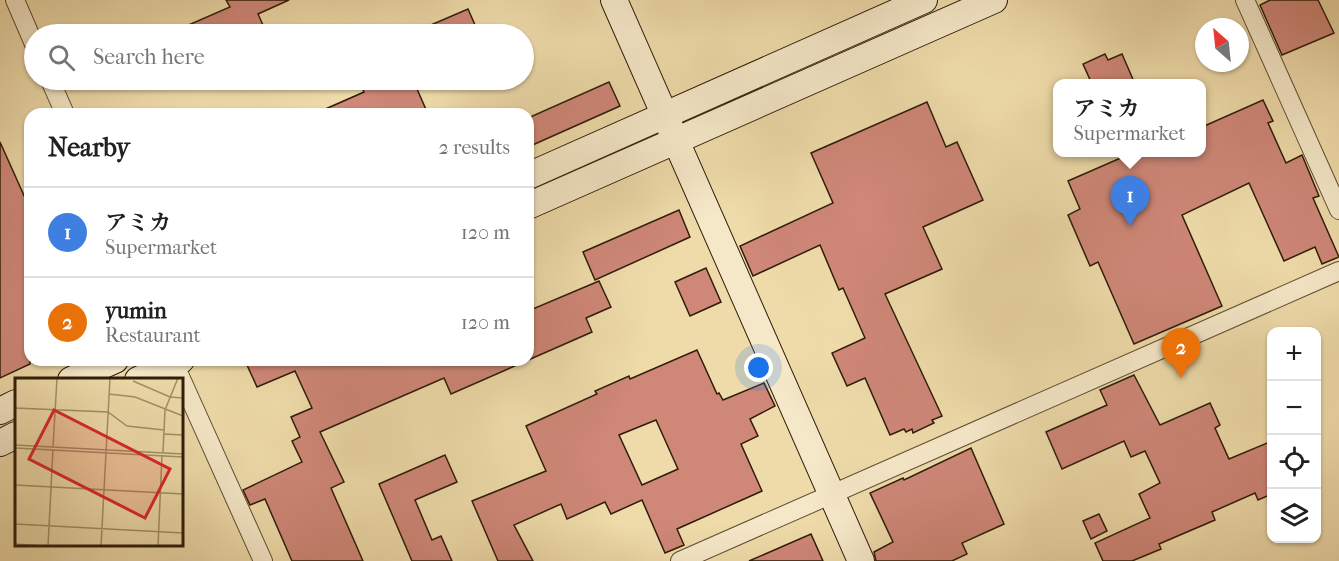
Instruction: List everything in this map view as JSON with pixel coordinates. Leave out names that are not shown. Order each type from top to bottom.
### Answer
[{"type":"street","points":[[15,0],[25,24]]},
{"type":"street","points":[[614,0],[861,561]]},
{"type":"street","points":[[534,173],[924,0]]},
{"type":"street","points":[[534,203],[994,0]]},
{"type":"street","points":[[1245,0],[1339,210]]},
{"type":"street","points":[[54,90],[62,108]]},
{"type":"street","points":[[680,561],[1339,271]]},
{"type":"street","points":[[75,378],[102,366]]},
{"type":"street","points":[[142,378],[169,366]]},
{"type":"street","points":[[180,366],[263,561]]},
{"type":"street","points":[[0,411],[15,404]]},
{"type":"street","points":[[0,443],[15,436]]},
{"type":"building","points":[[226,0],[289,0],[258,14],[262,24],[191,24],[230,7]]},
{"type":"building","points":[[1270,0],[1318,0],[1334,33],[1282,55],[1260,5]]},
{"type":"building","points":[[468,9],[475,24],[433,24]]},
{"type":"building","points":[[1105,54],[1108,60],[1122,54],[1133,79],[1090,79],[1083,64]]},
{"type":"building","points":[[609,82],[620,106],[534,144],[534,115]]},
{"type":"building","points":[[363,90],[417,90],[425,108],[328,108],[364,92]]},
{"type":"building","points":[[1263,100],[1273,121],[1268,123],[1286,163],[1302,155],[1319,196],[1313,198],[1339,257],[1322,264],[1315,247],[1284,261],[1249,183],[1182,215],[1222,306],[1134,344],[1098,262],[1090,266],[1068,215],[1080,209],[1068,181],[1123,157],[1206,157],[1206,125]]},
{"type":"building","points":[[927,102],[946,147],[957,142],[983,200],[923,227],[942,269],[885,294],[942,416],[932,420],[934,423],[913,433],[912,429],[906,432],[904,429],[890,435],[865,378],[847,386],[832,353],[865,338],[843,288],[839,290],[820,245],[753,276],[740,246],[833,203],[811,153]]},
{"type":"building","points":[[0,142],[24,196],[26,366],[0,378]]},
{"type":"building","points":[[679,210],[690,237],[595,280],[583,252]]},
{"type":"building","points":[[706,268],[721,302],[690,316],[675,282]]},
{"type":"building","points":[[599,281],[611,307],[586,318],[592,332],[534,358],[534,308]]},
{"type":"building","points":[[697,350],[717,394],[719,393],[723,400],[764,383],[775,406],[750,419],[758,436],[741,444],[762,491],[677,529],[684,545],[665,553],[642,500],[611,514],[605,502],[567,519],[561,504],[514,525],[533,561],[498,561],[472,501],[546,471],[526,426],[597,394],[595,391],[629,376],[630,379]],"holes":[[[656,420],[678,469],[642,485],[619,435]]]},
{"type":"building","points":[[247,366],[515,366],[451,394],[444,378],[320,432],[344,482],[331,488],[363,561],[292,561],[265,499],[250,505],[243,490],[302,462],[292,441],[300,437],[291,417],[312,408],[295,371],[257,387]]},
{"type":"building","points":[[1134,375],[1160,425],[1210,403],[1220,425],[1215,428],[1229,459],[1267,443],[1267,496],[1258,500],[1255,493],[1212,512],[1215,520],[1159,544],[1161,549],[1132,561],[1103,561],[1095,543],[1150,518],[1139,494],[1160,483],[1145,451],[1131,457],[1124,441],[1062,469],[1046,432],[1107,405],[1100,390]]},
{"type":"building","points":[[971,448],[1004,524],[962,543],[967,554],[952,561],[876,561],[874,552],[893,542],[870,493],[903,478],[904,480]]},
{"type":"building","points":[[445,455],[457,482],[415,500],[432,540],[441,536],[452,561],[412,561],[379,484]]},
{"type":"building","points":[[1099,514],[1107,531],[1091,539],[1083,521]]},
{"type":"building","points":[[811,534],[823,561],[749,561]]},
{"type":"place","name":"アミカ","points":[[1130,226]]},
{"type":"place","name":"yumin","points":[[1181,378]]}]
